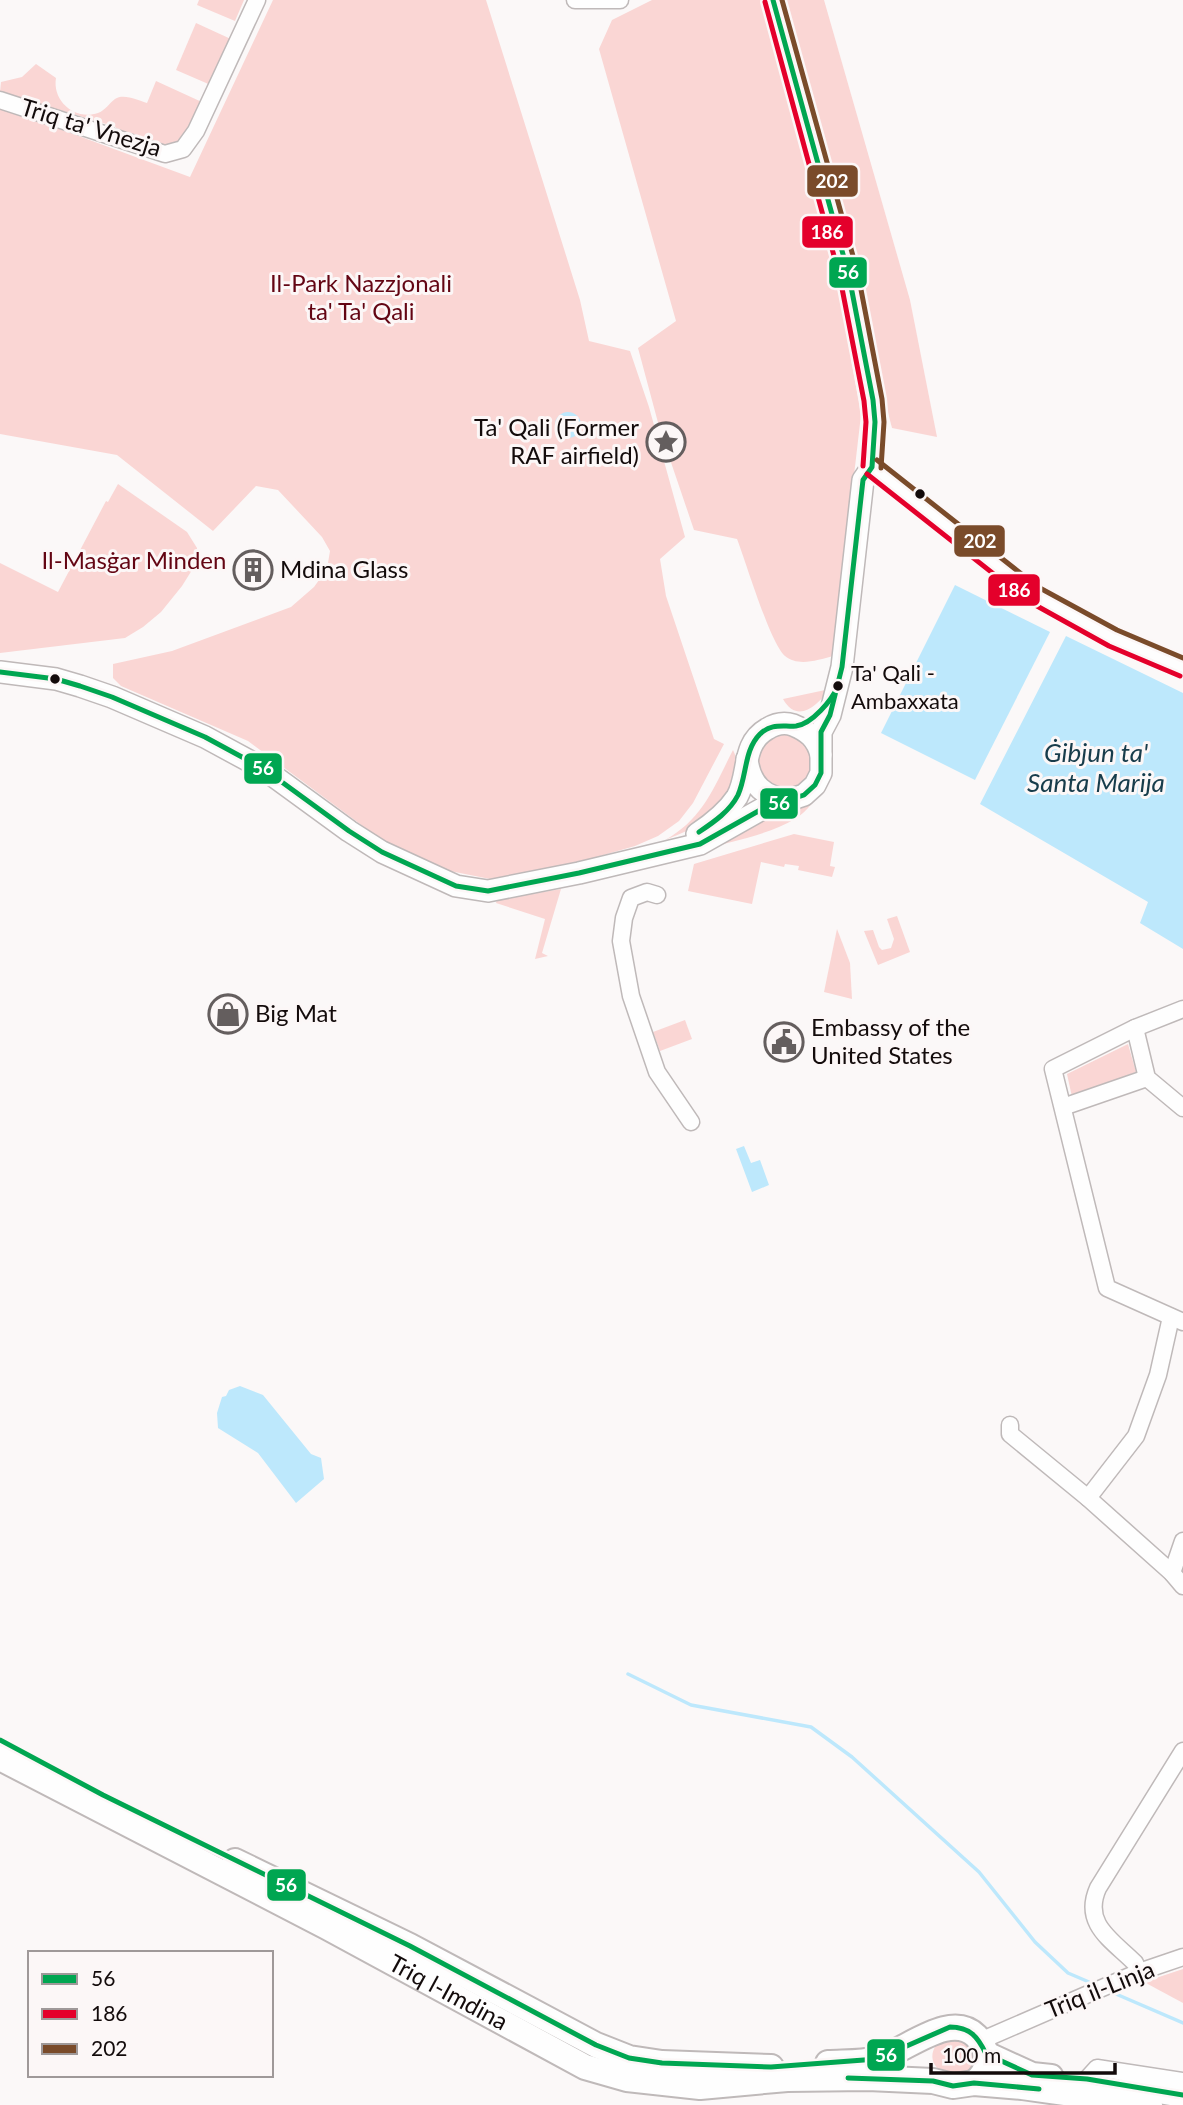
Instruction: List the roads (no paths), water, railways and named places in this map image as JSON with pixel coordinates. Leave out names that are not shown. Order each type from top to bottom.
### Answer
[{"type":"highway","name":"Triq l-Imdina","points":[[0,1740],[153,1820],[410,1946],[584,2039],[629,2058],[662,2063],[771,2067],[877,2059],[950,2027],[961,2027],[972,2032],[983,2048],[1032,2075],[1087,2079],[1183,2095]]},
{"type":"highway","name":"Triq l-Imdina","points":[[0,1758],[327,1927],[585,2067],[627,2079],[700,2087],[787,2079],[868,2078],[933,2081],[953,2087],[974,2083],[1035,2088],[1150,2105]]},
{"type":"highway","points":[[931,2036],[922,2053],[924,2064],[933,2081]]},
{"type":"highway","points":[[974,2083],[982,2077],[986,2066],[983,2048]]},
{"type":"main road","points":[[0,672],[80,685],[205,737],[273,775],[382,852],[456,886],[488,891],[584,872],[700,844],[762,809],[804,795],[815,785],[821,773],[821,732],[830,715],[842,667],[863,480],[872,467],[875,422],[849,276],[773,0]]},
{"type":"main road","points":[[797,726],[823,710],[835,694]]},
{"type":"main road","points":[[668,850],[684,843],[725,811],[738,795],[750,746],[759,734],[771,726],[786,723],[812,735],[819,745],[822,758]]},
{"type":"main road","points":[[747,760],[748,773],[755,785],[777,799],[791,800]]},
{"type":"street","name":"Triq ta' Vnezja","points":[[0,100],[165,154],[183,149],[196,131],[213,97],[257,0]]},
{"type":"street","points":[[575,0],[621,0]]},
{"type":"street","points":[[872,467],[1032,594],[1112,638],[1183,668]]},
{"type":"street","points":[[657,895],[646,892],[631,898],[624,918],[621,941],[631,996],[657,1072],[691,1122]]},
{"type":"street","points":[[1088,1498],[1136,1436],[1177,1320],[1107,1288],[1053,1069],[1135,1028],[1183,1009]]},
{"type":"street","points":[[1135,1028],[1147,1077],[1183,1108]]},
{"type":"street","points":[[1063,1107],[1147,1077]]},
{"type":"street","points":[[1010,1425],[1010,1434],[1088,1498],[1183,1586]]},
{"type":"street","points":[[1172,1573],[1183,1541]]},
{"type":"street","points":[[1139,1972],[1135,1963],[1095,1923],[1092,1901],[1183,1751]]},
{"type":"street","name":"Triq il-Linja","points":[[983,2048],[1139,1972],[1183,1957]]},
{"type":"street","points":[[1087,2079],[1097,2067],[1183,2081]]},
{"type":"water","points":[[568,412],[577,416],[581,425],[577,434],[568,438],[559,434],[555,425],[559,416]]},
{"type":"water","points":[[955,585],[1050,632],[975,780],[881,733]]},
{"type":"water","name":"Ġibjun ta' Santa Marija","points":[[1066,636],[1183,693],[1183,949],[1140,923],[1148,902],[980,804]]},
{"type":"water","points":[[744,1146],[751,1163],[760,1160],[769,1185],[752,1192],[736,1149]]},
{"type":"water","points":[[240,1386],[263,1395],[311,1454],[321,1458],[324,1479],[296,1503],[258,1453],[218,1428],[217,1413],[222,1397],[226,1396],[229,1390]]},
{"type":"waterway","points":[[628,1674],[691,1705],[811,1727],[852,1757],[979,1872],[1035,1942],[1068,1973],[1096,1985]]},
{"type":"waterway","points":[[1109,1991],[1183,2023]]},
{"type":"place","name":"Ta' Qali (Former RAF airfield)","points":[[666,442]]},
{"type":"place","name":"Mdina Glass","points":[[253,570]]},
{"type":"place","name":"Ta' Qali - Ambaxxata","points":[[838,686]]},
{"type":"place","name":"Big Mat","points":[[228,1014]]},
{"type":"place","name":"Embassy of the United States","points":[[784,1042]]},
{"type":"park label","name":"Il-Park Nazzjonali ta' Ta' Qali","points":[[361,298]]},
{"type":"park label","name":"Il-Masġar Minden","points":[[134,561]]}]
